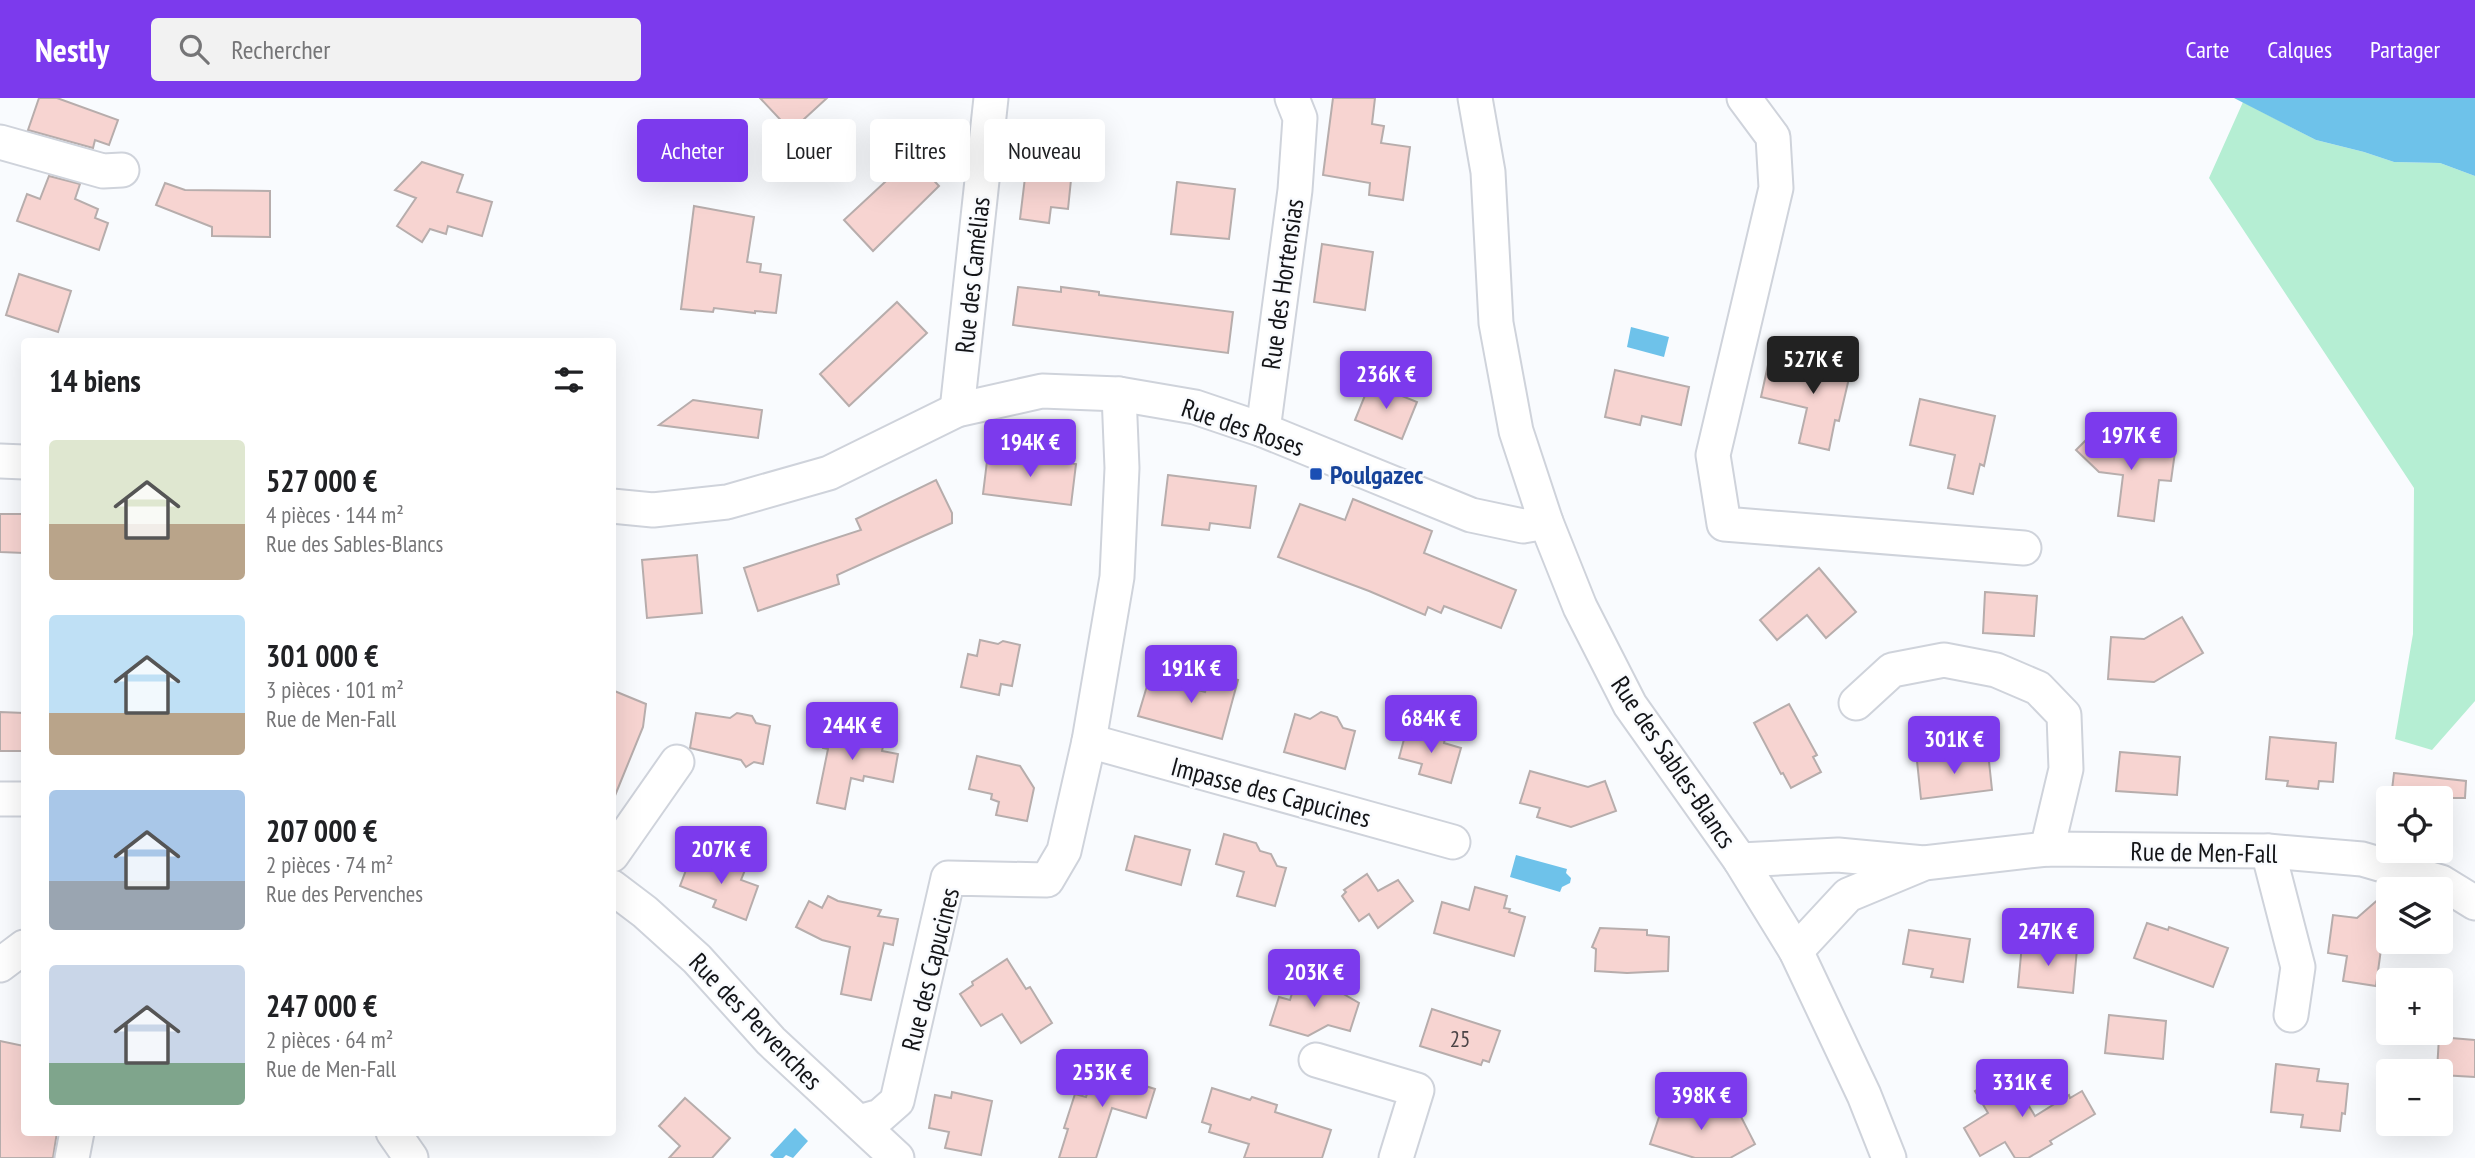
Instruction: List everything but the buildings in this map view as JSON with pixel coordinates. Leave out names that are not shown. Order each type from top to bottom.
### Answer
[{"type":"street","name":"Rue des Camélias","points":[[957,410],[991,98]]},
{"type":"street","name":"Rue des Hortensias","points":[[1263,430],[1295,190],[1300,118],[1292,98]]},
{"type":"street","name":"Rue des Sables-Blancs","points":[[1475,98],[1488,172],[1496,323],[1516,431],[1546,522],[1580,607],[1630,705],[1740,860],[1796,951],[1864,1095],[1889,1158]]},
{"type":"street","points":[[1744,98],[1773,137],[1776,188],[1713,455],[1724,524],[2024,548]]},
{"type":"street","points":[[0,142],[103,172],[122,170]]},
{"type":"street","name":"Rue des Roses","points":[[616,506],[653,510],[727,502],[830,473],[957,410],[1042,391],[1119,394],[1195,407],[1263,430],[1471,515],[1523,526],[1546,522]]},
{"type":"street","name":"Rue des Capucines","points":[[859,1122],[880,1116],[897,1101],[948,878],[1047,880],[1064,851],[1089,741],[1117,577],[1122,468],[1119,394]]},
{"type":"street","points":[[0,461],[21,462]]},
{"type":"street","points":[[1856,702],[1892,670],[1944,660],[1996,670],[2038,688],[2064,715],[2066,769],[2047,849]]},
{"type":"street","name":"Impasse des Capucines","points":[[1089,741],[1453,842]]},
{"type":"street","points":[[616,849],[677,762]]},
{"type":"street","points":[[0,799],[21,799]]},
{"type":"street","name":"Rue de Men-Fall","points":[[1740,860],[1838,855],[1924,863],[2047,849],[2268,851],[2362,859],[2441,882],[2475,903]]},
{"type":"street","points":[[2268,851],[2298,967],[2291,1015]]},
{"type":"street","name":"Rue de Men-Fall","points":[[1796,951],[1848,895],[1924,863]]},
{"type":"street","name":"Rue des Pervenches","points":[[616,890],[697,959],[771,1041],[897,1158]]},
{"type":"street","points":[[1316,1060],[1417,1090],[1396,1158]]},
{"type":"street","points":[[72,1158],[76,1136]]},
{"type":"street","points":[[396,1136],[411,1158]]},
{"type":"green space","points":[[2243,102],[2316,140],[2394,162],[2440,163],[2475,176],[2475,701],[2432,750],[2395,739],[2413,634],[2414,488],[2209,178]]},
{"type":"water","points":[[2234,98],[2475,98],[2475,176],[2440,163],[2394,162],[2316,140]]},
{"type":"water","points":[[1631,327],[1669,337],[1664,357],[1627,347]]},
{"type":"water","points":[[1516,855],[1567,869],[1570,883],[1562,887],[1560,892],[1510,877]]},
{"type":"water","points":[[795,1128],[808,1141],[793,1158],[786,1155],[783,1158],[774,1158],[770,1155]]},
{"type":"place","name":"Poulgazec","points":[[1316,474]]}]
